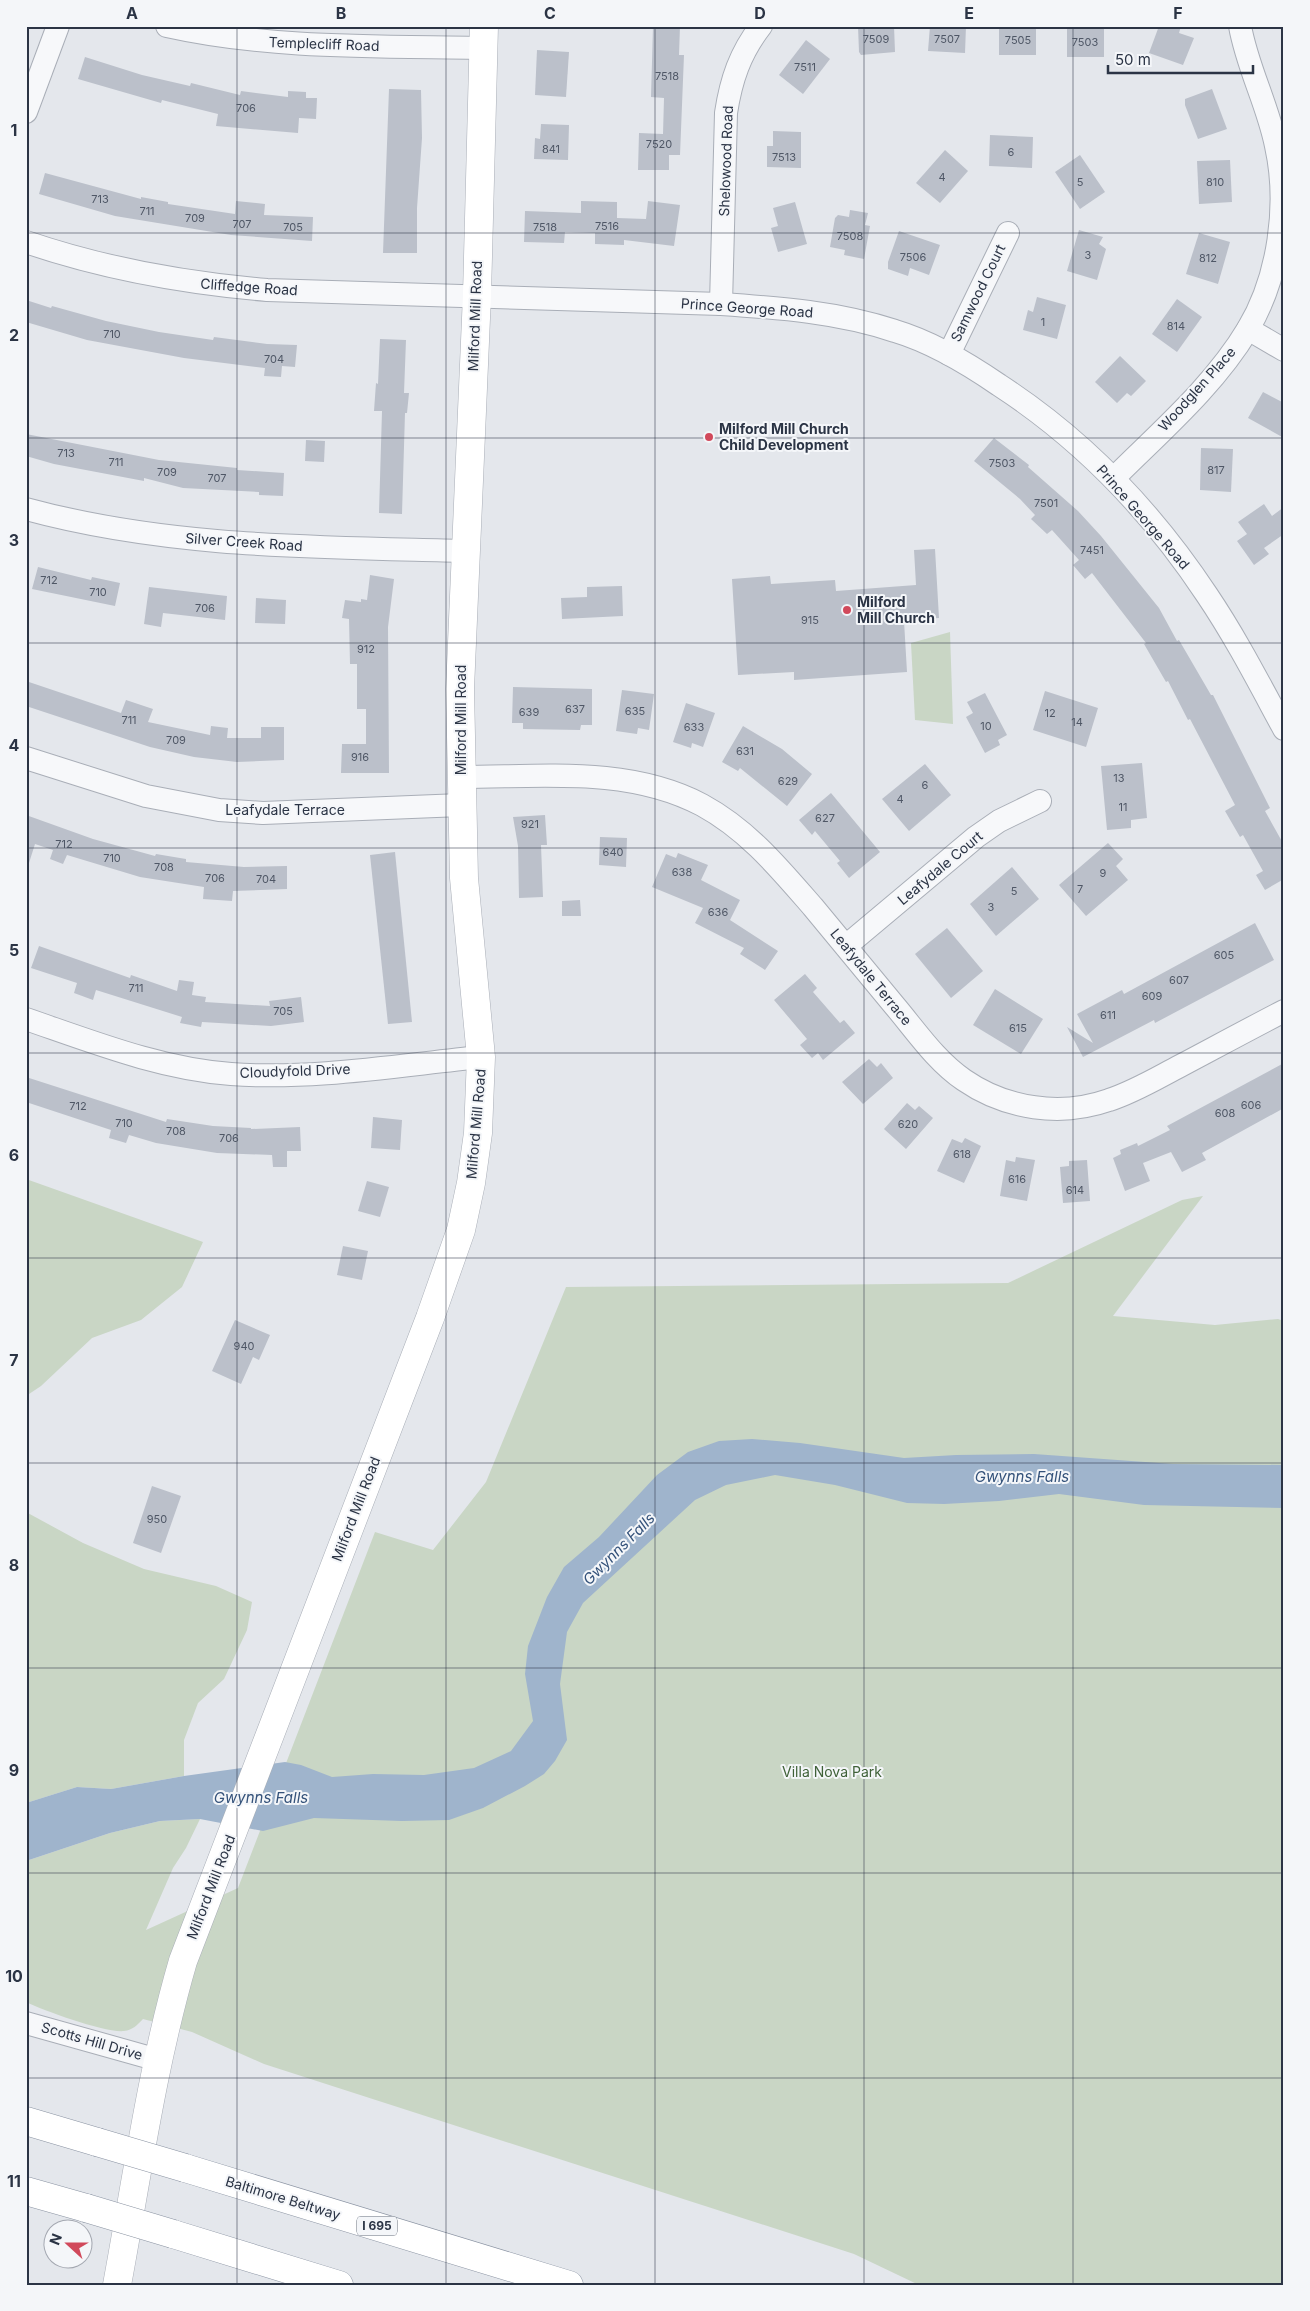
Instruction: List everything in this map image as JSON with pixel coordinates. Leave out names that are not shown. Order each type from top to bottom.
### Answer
[{"type":"main road","name":"Milford Mill Road","points":[[117,2285],[158,2060],[183,1961],[430,1318],[461,1230],[471,1183],[478,1133],[481,1057],[464,878],[460,689],[464,551],[477,295],[483,37]]},
{"type":"main road","name":"Baltimore Beltway","points":[[26,2121],[568,2285]]},
{"type":"main road","points":[[26,2191],[338,2285]]},
{"type":"street","points":[[26,112],[58,26]]},
{"type":"street","name":"Templecliff Road","points":[[167,26],[208,35],[257,41],[483,37]]},
{"type":"street","name":"Shelowood Road","points":[[721,304],[726,113],[730,86],[747,45],[761,26]]},
{"type":"street","name":"Woodglen Place","points":[[1114,478],[1198,393],[1225,361],[1248,329],[1262,298],[1278,243],[1282,182],[1277,146],[1240,26]]},
{"type":"street","name":"Samwood Court","points":[[949,354],[1008,233]]},
{"type":"street","name":"Cliffedge Road","points":[[26,242],[116,268],[211,285],[267,290],[477,295]]},
{"type":"street","name":"Prince George Road","points":[[477,295],[791,308],[847,318],[897,331],[949,354],[1025,402],[1071,439],[1114,478],[1164,537],[1207,594],[1240,647],[1284,729]]},
{"type":"street","points":[[1248,329],[1284,350]]},
{"type":"street","name":"Silver Creek Road","points":[[26,509],[108,528],[175,538],[245,544],[464,551]]},
{"type":"street","name":"Leafydale Terrace","points":[[26,758],[146,796],[219,810],[263,813],[461,805]]},
{"type":"street","name":"Leafydale Terrace","points":[[461,777],[595,777],[638,782],[671,791],[701,805],[732,823],[760,847],[938,1056],[963,1080],[990,1095],[1020,1106],[1075,1109],[1108,1101],[1139,1088],[1284,1011]]},
{"type":"street","name":"Leafydale Court","points":[[846,946],[976,837],[999,821],[1040,801]]},
{"type":"street","name":"Cloudyfold Drive","points":[[26,1019],[162,1062],[230,1074],[268,1075],[323,1072],[481,1057]]},
{"type":"street","name":"Scotts Hill Drive","points":[[26,2023],[158,2060]]},
{"type":"green space","points":[[950,632],[953,724],[915,720],[911,643]]},
{"type":"green space","points":[[26,1179],[203,1242],[182,1287],[141,1320],[92,1338],[41,1386],[26,1396]]},
{"type":"green space","name":"Villa Nova Park","points":[[1203,1196],[1113,1316],[1215,1325],[1278,1319],[1284,1321],[1284,2285],[919,2285],[854,2254],[264,2064],[192,2032],[143,2019],[130,2030],[115,2031],[103,2029],[60,2016],[26,2002],[26,1861],[110,1833],[160,1821],[200,1819],[186,1848],[173,1868],[146,1930],[238,1888],[375,1532],[433,1550],[486,1482],[566,1287],[1008,1283],[1182,1200]]},
{"type":"green space","points":[[26,1512],[83,1543],[144,1569],[216,1586],[252,1602],[247,1630],[224,1679],[198,1703],[184,1740],[184,1776],[111,1789],[77,1787],[26,1803]]},
{"type":"water","name":"Gwynns Falls","points":[[752,1439],[800,1443],[904,1458],[1034,1454],[1173,1464],[1284,1465],[1284,1508],[1144,1505],[1059,1494],[999,1501],[944,1504],[907,1503],[835,1485],[775,1475],[726,1485],[695,1500],[583,1603],[567,1632],[560,1684],[567,1740],[555,1761],[544,1774],[525,1786],[483,1808],[449,1820],[402,1821],[314,1818],[263,1831],[200,1819],[160,1821],[110,1833],[26,1861],[26,1803],[77,1787],[111,1789],[184,1776],[285,1762],[301,1765],[332,1777],[373,1774],[424,1775],[474,1768],[511,1751],[533,1721],[525,1674],[528,1646],[547,1597],[564,1567],[599,1537],[657,1475],[688,1452],[719,1441]]},
{"type":"building","points":[[653,26],[680,26],[679,55],[684,55],[680,155],[669,155],[669,170],[638,170],[639,133],[663,134],[664,98],[651,97]]},
{"type":"building","points":[[858,26],[894,26],[895,52],[861,55],[859,52]]},
{"type":"building","points":[[930,26],[966,26],[965,53],[928,51]]},
{"type":"building","points":[[999,26],[1036,26],[1036,55],[999,55]]},
{"type":"building","points":[[1067,26],[1104,27],[1104,57],[1067,57]]},
{"type":"building","points":[[1159,26],[1181,26],[1179,33],[1194,38],[1183,65],[1149,53]]},
{"type":"building","points":[[806,40],[830,59],[803,94],[779,75]]},
{"type":"building","points":[[537,50],[569,52],[566,97],[535,95]]},
{"type":"building","points":[[85,57],[142,75],[190,86],[191,83],[240,95],[241,91],[288,97],[288,91],[306,92],[306,98],[317,98],[316,119],[299,118],[298,133],[216,126],[218,114],[162,100],[161,103],[78,79]]},
{"type":"building","points":[[389,89],[421,90],[422,138],[417,208],[417,253],[383,253]]},
{"type":"building","points":[[1212,89],[1227,129],[1198,139],[1185,105],[1185,99]]},
{"type":"building","points":[[541,124],[569,125],[568,160],[534,159],[535,138],[540,139]]},
{"type":"building","points":[[773,131],[801,132],[801,168],[767,167],[767,146],[773,146]]},
{"type":"building","points":[[990,135],[1033,137],[1032,168],[989,166]]},
{"type":"building","points":[[945,150],[968,171],[940,203],[916,183]]},
{"type":"building","points":[[1080,155],[1105,192],[1080,209],[1055,172]]},
{"type":"building","points":[[1230,160],[1232,202],[1199,204],[1197,161]]},
{"type":"building","points":[[45,173],[141,199],[141,197],[168,202],[168,204],[235,214],[236,201],[265,204],[264,215],[313,217],[312,241],[231,235],[115,216],[39,194]]},
{"type":"building","points":[[581,201],[617,202],[617,218],[646,219],[648,201],[680,205],[674,246],[624,240],[624,245],[595,244],[595,233],[565,232],[564,243],[524,242],[525,211],[581,213]]},
{"type":"building","points":[[795,202],[807,244],[778,252],[771,228],[778,226],[773,208]]},
{"type":"building","points":[[850,210],[868,213],[865,225],[870,226],[864,259],[844,255],[845,250],[830,247],[835,218],[838,215],[849,217]]},
{"type":"building","points":[[1079,230],[1103,237],[1099,244],[1106,249],[1097,280],[1067,271]]},
{"type":"building","points":[[899,231],[940,245],[929,275],[910,268],[908,276],[888,269],[888,262]]},
{"type":"building","points":[[1199,233],[1230,242],[1218,284],[1186,274]]},
{"type":"building","points":[[1037,297],[1066,305],[1057,339],[1023,330],[1028,310],[1033,312]]},
{"type":"building","points":[[1177,299],[1202,317],[1177,352],[1152,334]]},
{"type":"building","points":[[26,300],[51,308],[52,306],[106,321],[159,332],[213,340],[214,337],[267,344],[297,345],[295,367],[282,366],[281,377],[264,376],[265,368],[184,358],[87,340],[26,322]]},
{"type":"building","points":[[380,339],[406,340],[404,393],[409,393],[407,413],[405,413],[402,514],[379,513],[382,411],[374,411],[376,383],[378,384]]},
{"type":"building","points":[[1120,356],[1146,381],[1131,396],[1127,393],[1117,403],[1095,382]]},
{"type":"building","points":[[1263,392],[1284,403],[1284,438],[1248,418]]},
{"type":"building","points":[[26,434],[159,460],[237,468],[237,470],[284,473],[283,496],[259,495],[259,492],[183,488],[144,478],[144,481],[54,464],[26,456]]},
{"type":"building","points":[[994,438],[1029,465],[1028,467],[1078,511],[1101,536],[1159,608],[1177,641],[1179,640],[1211,695],[1213,695],[1270,808],[1265,811],[1284,845],[1284,879],[1265,890],[1256,875],[1263,871],[1243,835],[1240,837],[1225,811],[1235,805],[1190,719],[1188,720],[1168,681],[1166,682],[1144,644],[1146,643],[1092,573],[1085,579],[1073,565],[1079,560],[1052,530],[1047,534],[1031,519],[1035,515],[1020,499],[974,461]]},
{"type":"building","points":[[306,440],[325,441],[324,462],[305,461]]},
{"type":"building","points":[[1201,448],[1233,449],[1231,492],[1200,490]]},
{"type":"building","points":[[1264,504],[1272,516],[1284,507],[1284,534],[1264,548],[1269,554],[1254,565],[1237,541],[1247,534],[1238,522]]},
{"type":"building","name":"Milford Mill Church","points":[[935,549],[939,618],[904,621],[907,672],[794,680],[794,672],[738,675],[732,579],[770,576],[771,584],[835,580],[836,591],[916,585],[914,550]]},
{"type":"building","points":[[38,567],[91,580],[92,577],[120,583],[115,606],[32,589]]},
{"type":"building","points":[[370,575],[394,579],[388,627],[389,773],[341,773],[342,744],[366,744],[366,709],[357,709],[357,664],[350,664],[349,619],[342,618],[345,600],[361,602],[361,599],[367,600]]},
{"type":"building","points":[[622,586],[623,616],[562,619],[561,598],[587,597],[587,587]]},
{"type":"building","points":[[149,587],[227,596],[225,620],[163,613],[161,627],[144,624]]},
{"type":"building","points":[[256,598],[286,600],[285,624],[255,623]]},
{"type":"building","points":[[26,681],[121,713],[126,700],[153,709],[148,722],[210,735],[211,726],[228,728],[227,738],[261,738],[261,727],[284,727],[284,760],[237,762],[194,757],[150,747],[26,706]]},
{"type":"building","points":[[513,687],[592,689],[592,725],[581,725],[580,730],[523,729],[523,723],[512,723]]},
{"type":"building","points":[[622,690],[654,694],[649,730],[638,728],[637,734],[616,731]]},
{"type":"building","points":[[1045,691],[1098,708],[1086,747],[1033,730]]},
{"type":"building","points":[[985,693],[1007,735],[998,740],[1000,745],[985,753],[966,717],[973,713],[967,702]]},
{"type":"building","points":[[686,703],[715,713],[703,747],[692,743],[691,748],[673,742]]},
{"type":"building","points":[[743,726],[782,749],[812,774],[787,806],[740,768],[738,771],[722,762]]},
{"type":"building","points":[[1142,763],[1147,818],[1131,820],[1131,828],[1107,830],[1101,766]]},
{"type":"building","points":[[925,764],[951,795],[909,831],[882,799]]},
{"type":"building","points":[[831,793],[880,852],[849,878],[837,863],[840,861],[815,831],[812,835],[799,820]]},
{"type":"building","points":[[26,815],[93,839],[155,856],[156,854],[186,859],[186,862],[244,867],[287,866],[287,889],[233,891],[232,901],[203,899],[204,887],[140,877],[67,855],[63,864],[50,859],[53,850],[35,844],[29,863],[26,862]]},
{"type":"building","points":[[545,815],[547,845],[541,845],[543,897],[519,898],[518,846],[513,817]]},
{"type":"building","points":[[600,837],[627,838],[626,867],[599,865]]},
{"type":"building","points":[[1108,843],[1123,859],[1116,866],[1128,880],[1086,916],[1059,885]]},
{"type":"building","points":[[395,852],[412,1022],[388,1024],[370,855]]},
{"type":"building","points":[[678,853],[708,865],[701,880],[740,900],[730,920],[778,951],[765,970],[740,954],[744,948],[695,923],[703,908],[652,887],[666,854],[676,858]]},
{"type":"building","points":[[1012,867],[1039,899],[996,936],[970,904]]},
{"type":"building","points":[[580,900],[581,916],[562,916],[562,901]]},
{"type":"building","points":[[1255,923],[1274,960],[1155,1023],[1154,1020],[1083,1057],[1067,1027],[1093,1043],[1077,1014],[1122,990],[1124,994]]},
{"type":"building","points":[[947,928],[983,971],[951,998],[915,954]]},
{"type":"building","points":[[39,946],[130,978],[131,975],[177,991],[179,980],[194,982],[192,995],[206,997],[205,1002],[270,1006],[269,1001],[301,997],[304,1022],[271,1026],[202,1022],[201,1027],[180,1023],[182,1017],[96,990],[93,1000],[74,993],[77,983],[31,968]]},
{"type":"building","points":[[805,974],[817,988],[813,992],[840,1023],[844,1020],[855,1033],[823,1060],[818,1053],[812,1058],[800,1045],[807,1039],[774,1000]]},
{"type":"building","points":[[995,989],[1043,1019],[1021,1054],[973,1025]]},
{"type":"building","points":[[869,1059],[877,1067],[881,1063],[893,1078],[863,1104],[842,1082]]},
{"type":"building","points":[[1284,1063],[1284,1108],[1202,1153],[1206,1160],[1182,1172],[1171,1152],[1143,1163],[1150,1181],[1125,1191],[1113,1158],[1121,1154],[1120,1150],[1137,1143],[1138,1146],[1170,1130],[1167,1126]]},
{"type":"building","points":[[26,1077],[166,1122],[167,1119],[213,1126],[251,1129],[300,1127],[301,1151],[287,1151],[287,1167],[273,1167],[272,1155],[217,1153],[156,1143],[129,1135],[126,1143],[109,1138],[111,1130],[26,1102]]},
{"type":"building","points":[[907,1103],[915,1110],[919,1106],[933,1118],[906,1149],[884,1129]]},
{"type":"building","points":[[373,1117],[402,1120],[400,1150],[371,1148]]},
{"type":"building","points":[[965,1138],[981,1146],[964,1183],[937,1171],[952,1139],[962,1143]]},
{"type":"building","points":[[1016,1157],[1035,1160],[1027,1201],[1000,1196],[1006,1160],[1015,1162]]},
{"type":"building","points":[[1087,1160],[1090,1201],[1063,1203],[1060,1167],[1069,1166],[1069,1161]]},
{"type":"building","points":[[367,1181],[389,1187],[380,1217],[358,1211]]},
{"type":"building","points":[[343,1246],[368,1251],[362,1280],[337,1275]]},
{"type":"building","points":[[235,1320],[270,1335],[259,1360],[253,1357],[241,1384],[212,1371]]},
{"type":"building","points":[[152,1486],[181,1496],[161,1553],[133,1543]]},
{"type":"place","name":"Milford Mill Church Child Development","points":[[709,437]]},
{"type":"place","name":"Milford Mill Church","points":[[847,610]]}]
